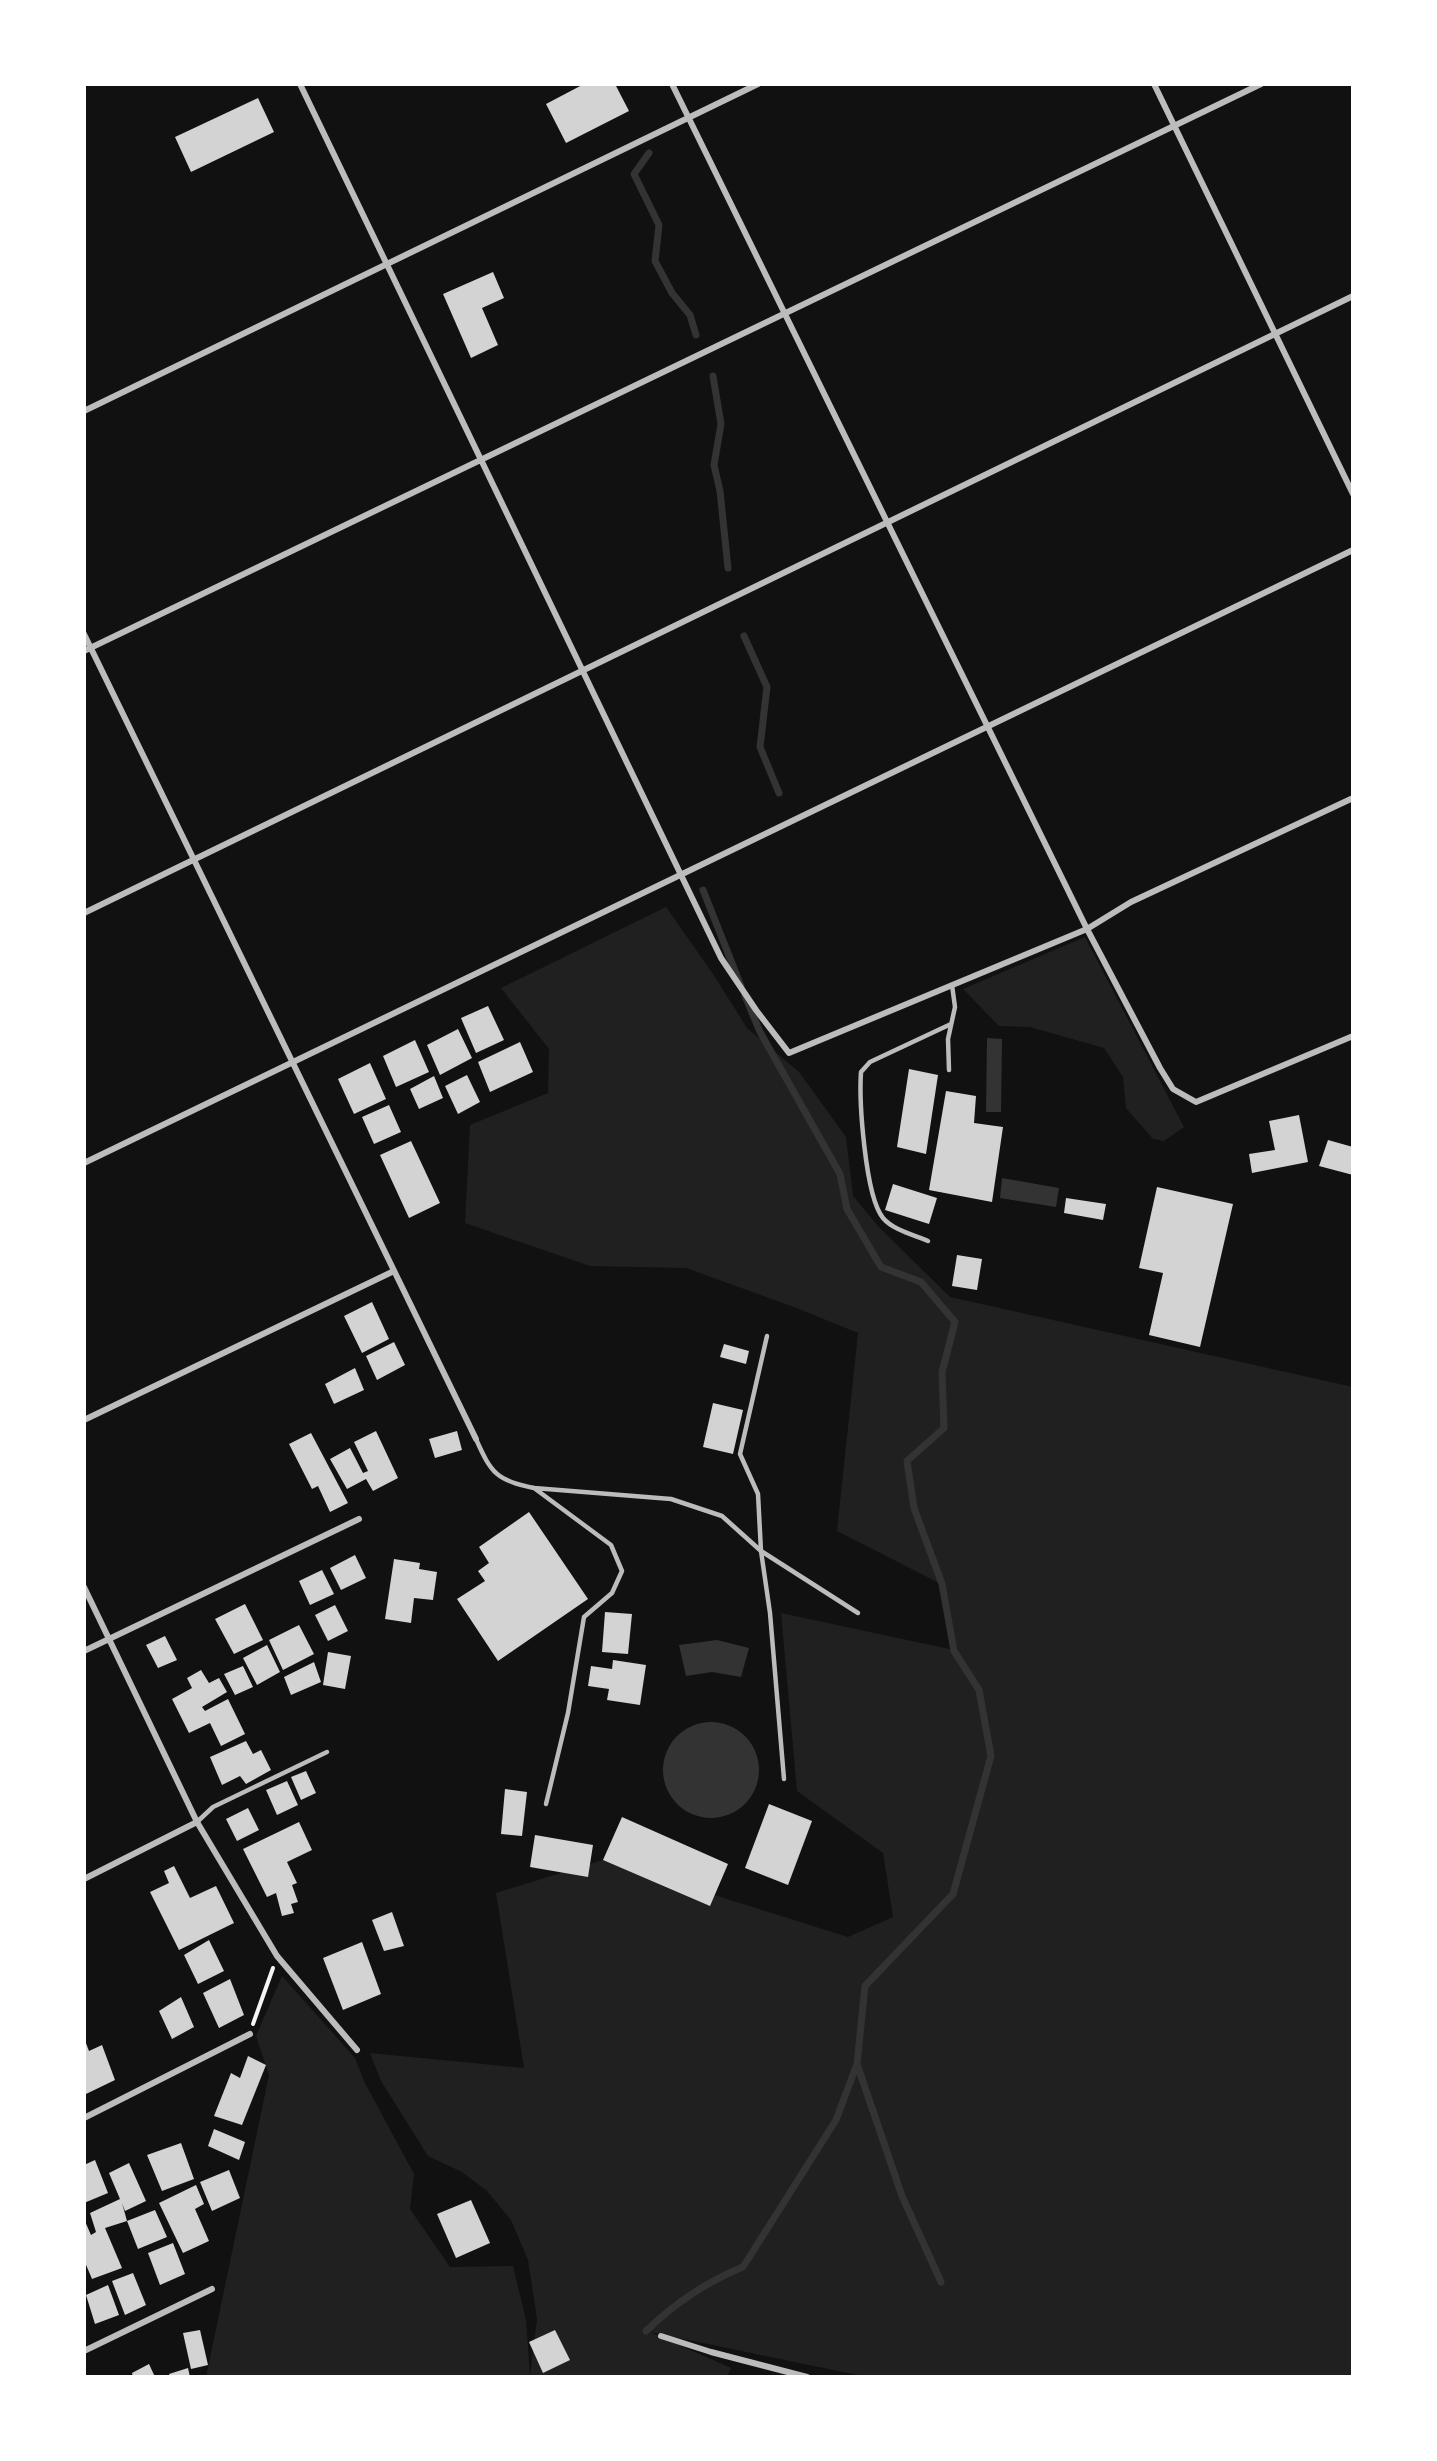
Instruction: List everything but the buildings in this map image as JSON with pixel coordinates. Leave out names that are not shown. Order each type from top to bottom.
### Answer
[{"type":"street","points":[[300,84],[721,958],[756,1010],[789,1053],[1087,929],[1131,902],[1353,798]]},
{"type":"street","points":[[672,84],[1087,929],[1173,1089],[1196,1102],[1353,1036]]},
{"type":"street","points":[[84,411],[758,84]]},
{"type":"street","points":[[1154,84],[1353,494]]},
{"type":"street","points":[[87,650],[1261,84]]},
{"type":"street","points":[[84,913],[1353,296]]},
{"type":"street","points":[[84,1162],[1353,550]]},
{"type":"street","points":[[84,634],[87,650],[194,860],[476,1439]]},
{"type":"street","points":[[84,1420],[394,1271]]},
{"type":"street","points":[[84,1651],[359,1519]]},
{"type":"street","points":[[84,1587],[197,1822],[277,1956],[357,2050]]},
{"type":"street","points":[[84,1879],[197,1822]]},
{"type":"street","points":[[84,2118],[250,2034]]},
{"type":"street","points":[[84,2351],[212,2289]]},
{"type":"street","points":[[661,2336],[711,2352],[807,2377]]},
{"type":"lane","points":[[949,1070],[947,1054],[955,1007],[952,985]]},
{"type":"lane","points":[[928,1241],[892,1226],[881,1216],[867,1175],[861,1072],[870,1062],[951,1024]]},
{"type":"lane","points":[[767,1336],[740,1454],[758,1494],[761,1551],[770,1613],[784,1779]]},
{"type":"lane","points":[[476,1439],[489,1468],[512,1484],[534,1488],[671,1499],[722,1516],[761,1551],[858,1613]]},
{"type":"lane","points":[[534,1488],[611,1545],[622,1571],[612,1593],[584,1617],[568,1713],[546,1804]]},
{"type":"lane","points":[[197,1822],[213,1807],[327,1752]]},
{"type":"path","points":[[250,2034],[277,1956]]},
{"type":"shaded area","points":[[666,907],[747,1028],[799,1072],[846,1137],[853,1196],[878,1226],[950,1297],[1353,1387],[1353,2377],[867,2377],[650,2332],[731,2368],[727,2377],[206,2377],[269,2075],[256,2036],[282,1976],[355,2058],[365,2083],[414,2174],[410,2209],[450,2267],[513,2266],[526,2320],[530,2376],[537,2319],[528,2260],[511,2220],[487,2191],[462,2172],[428,2156],[381,2081],[370,2053],[524,2068],[496,1893],[603,1860],[848,1937],[893,1917],[883,1853],[797,1791],[781,1613],[954,1650],[941,1584],[837,1531],[858,1333],[686,1268],[590,1266],[465,1223],[470,1125],[548,1093],[549,1049],[501,988]]},
{"type":"shaded area","points":[[1085,937],[1184,1127],[1164,1141],[1153,1139],[1126,1108],[1123,1077],[1104,1048],[1030,1027],[999,1026],[963,989]]},
{"type":"shaded area","points":[[987,1038],[1002,1039],[1001,1112],[986,1112]]},
{"type":"shaded area","points":[[1002,1178],[1059,1188],[1056,1207],[1000,1198]]},
{"type":"shaded area","points":[[717,1640],[749,1648],[741,1677],[712,1672],[686,1676],[679,1645]]},
{"type":"shaded area","points":[[711,1722],[729,1726],[745,1736],[755,1752],[759,1770],[755,1788],[745,1804],[729,1814],[711,1818],[693,1814],[677,1804],[667,1788],[663,1770],[667,1752],[677,1736],[693,1726]]},
{"type":"waterway","points":[[649,153],[634,174],[659,225],[655,261],[672,293],[690,315],[696,335]]},
{"type":"waterway","points":[[713,376],[721,424],[714,465],[720,491],[728,568]]},
{"type":"waterway","points":[[744,636],[767,687],[760,747],[779,793]]},
{"type":"waterway","points":[[703,890],[741,986]]},
{"type":"waterway","points":[[646,2331],[692,2294],[716,2279],[743,2267],[836,2120],[857,2064],[865,1986],[953,1894],[991,1756],[979,1690],[954,1651],[942,1584],[914,1508],[907,1461],[944,1428],[942,1372],[955,1322],[921,1282],[881,1267],[847,1209],[840,1174],[760,1032],[745,996]]},
{"type":"waterway","points":[[857,2064],[902,2196],[941,2282]]}]
